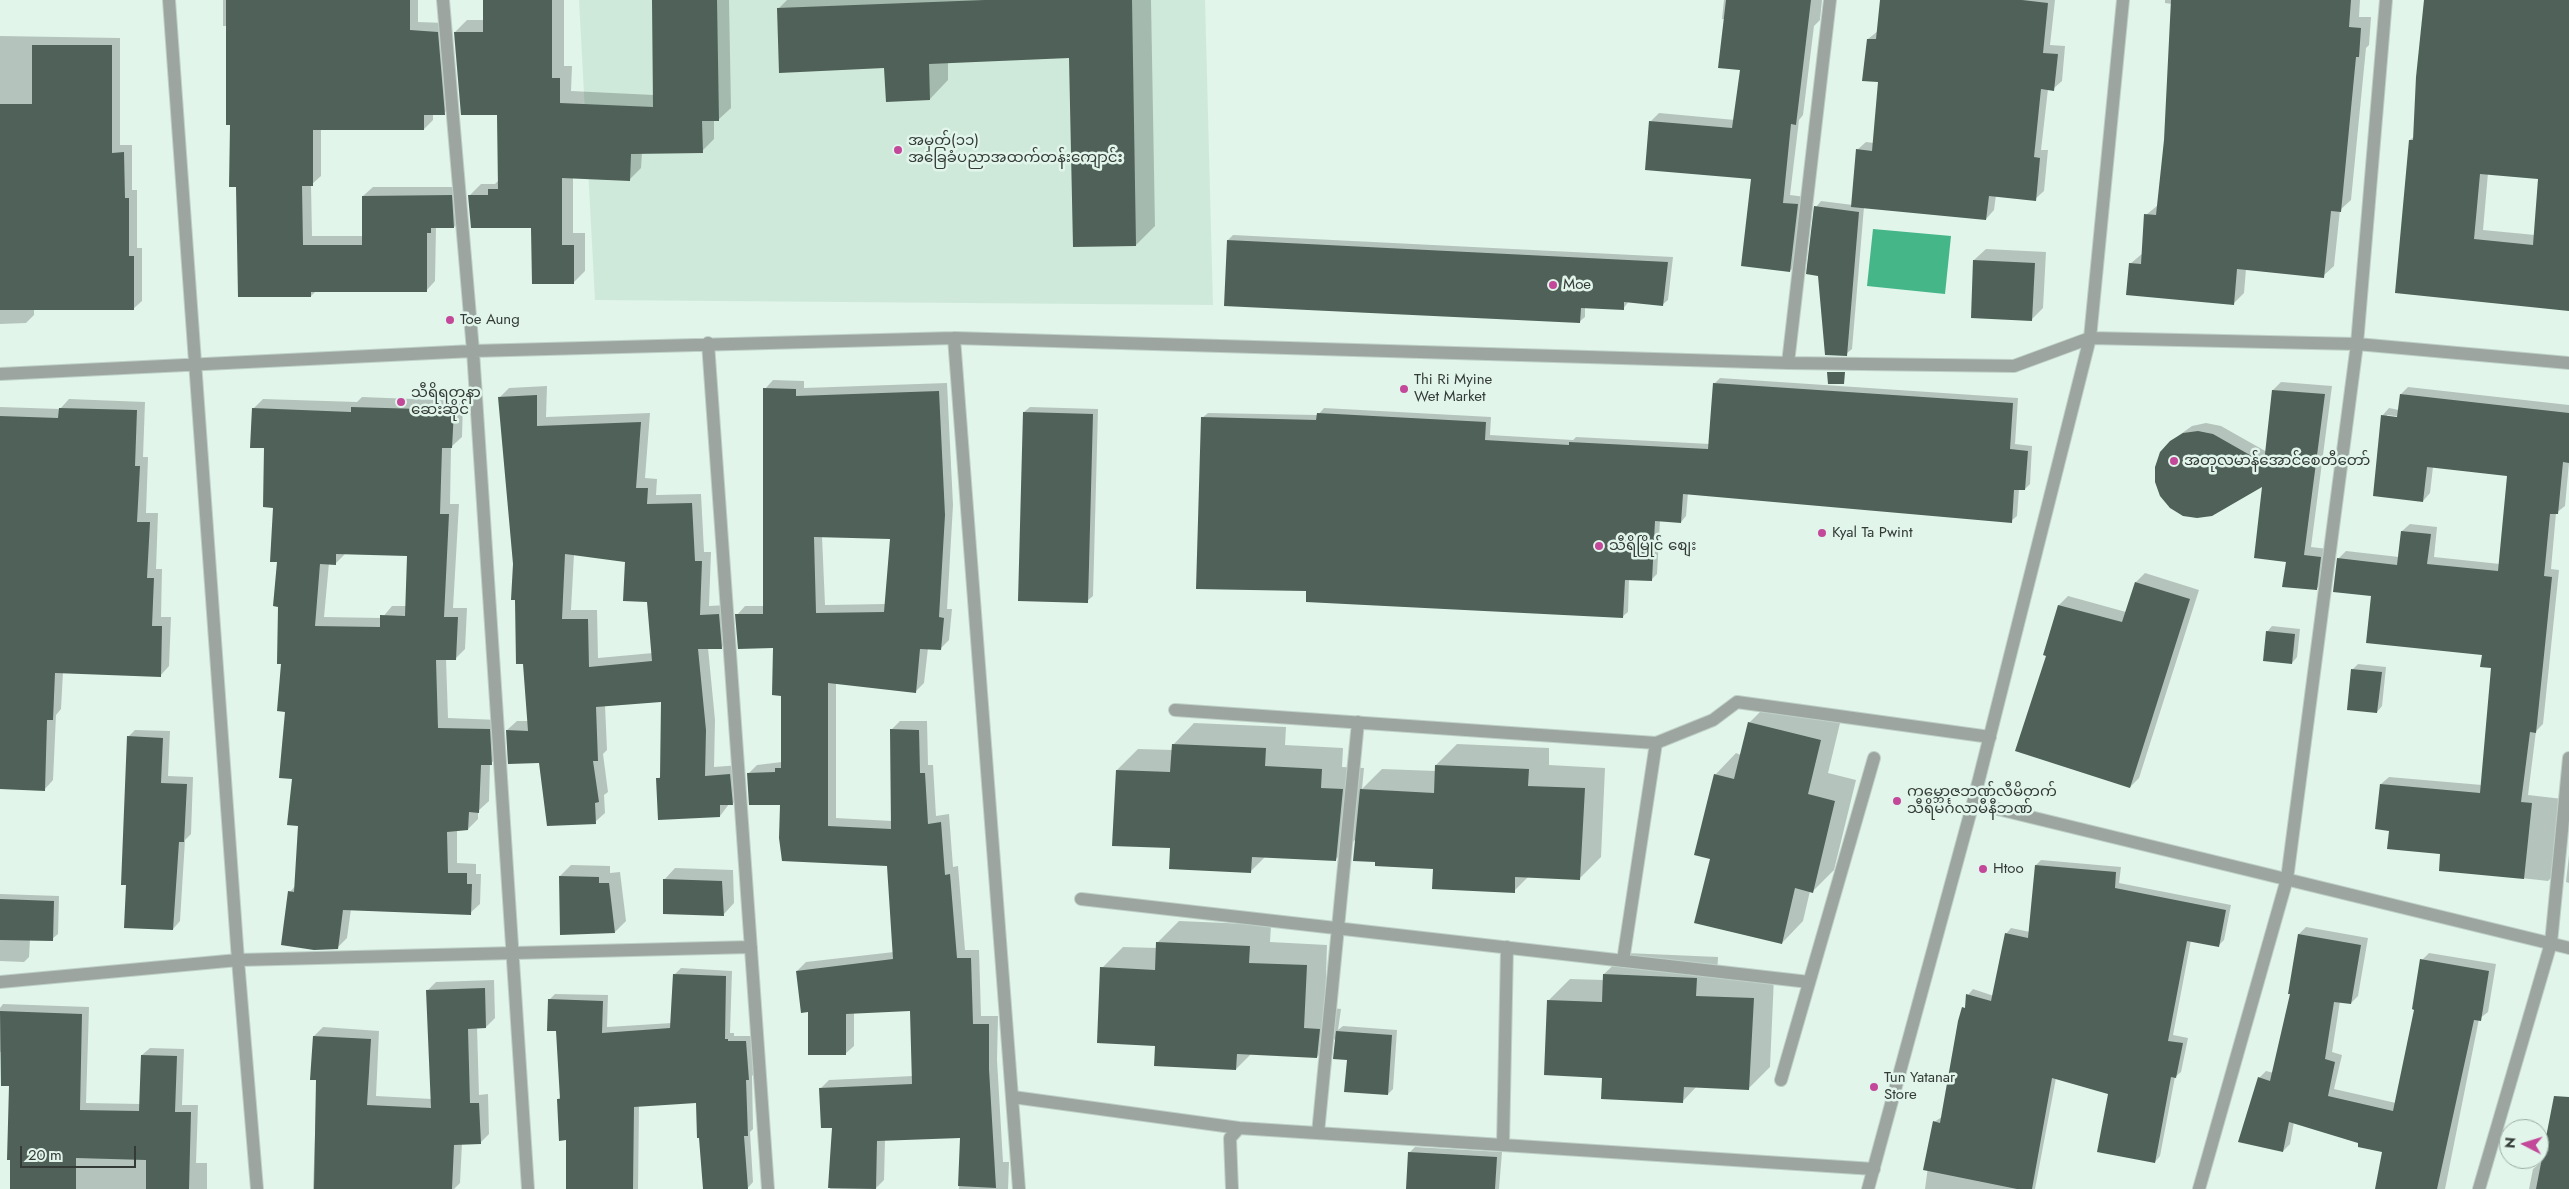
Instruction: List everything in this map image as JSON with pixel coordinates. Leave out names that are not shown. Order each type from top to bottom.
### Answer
[{"type":"street","points":[[169,0],[238,960],[257,1189]]},
{"type":"street","points":[[443,0],[473,351],[511,953],[528,1189]]},
{"type":"street","points":[[1788,364],[1830,0]]},
{"type":"street","points":[[1868,1189],[1974,803],[2090,338],[2123,0]]},
{"type":"street","points":[[2199,1189],[2287,879],[2357,344],[2386,0]]},
{"type":"street","points":[[0,374],[473,351],[708,343],[954,338],[1788,364],[2014,366],[2090,338],[2357,344],[2569,363]]},
{"type":"street","points":[[954,338],[1019,1189]]},
{"type":"street","points":[[708,343],[768,1189]]},
{"type":"street","points":[[1175,710],[1656,744],[1713,720],[1738,702],[1990,737]]},
{"type":"street","points":[[1318,1133],[1358,722]]},
{"type":"street","points":[[1623,961],[1656,744]]},
{"type":"street","points":[[1781,1080],[1874,758]]},
{"type":"street","points":[[2479,1189],[2551,943],[2569,758]]},
{"type":"street","points":[[1974,803],[2569,948]]},
{"type":"street","points":[[1080,899],[1809,982]]},
{"type":"street","points":[[0,982],[238,960],[751,947]]},
{"type":"street","points":[[1503,1145],[1507,947]]},
{"type":"street","points":[[1013,1097],[1239,1128],[1874,1169]]},
{"type":"street","points":[[1232,1189],[1230,1138],[1239,1128]]},
{"type":"shaded area","name":"အမှတ်(၁၁) အခြေခံပညာအထက်တန်းကျောင်း","points":[[579,0],[1205,0],[1213,305],[595,300]]},
{"type":"shaded area","points":[[1873,229],[1951,236],[1945,294],[1867,286]]},
{"type":"building","points":[[226,0],[410,0],[410,30],[438,32],[445,115],[424,115],[424,130],[313,130],[313,186],[302,186],[303,245],[362,245],[362,196],[452,195],[454,228],[431,228],[431,233],[427,233],[427,292],[311,292],[311,297],[238,297],[236,187],[229,187],[230,125],[226,125]]},
{"type":"building","points":[[483,0],[552,0],[552,78],[560,78],[560,103],[653,107],[652,0],[717,0],[719,121],[702,121],[703,153],[631,154],[630,181],[562,178],[562,245],[574,245],[574,284],[532,284],[531,228],[471,228],[468,195],[488,195],[488,189],[498,189],[497,115],[461,115],[454,32],[483,32]]},
{"type":"building","points":[[985,0],[1132,0],[1136,246],[1073,247],[1069,58],[929,64],[930,100],[886,102],[884,68],[779,73],[777,8]]},
{"type":"building","points":[[1726,0],[1811,0],[1796,125],[1791,124],[1783,203],[1798,204],[1790,272],[1741,266],[1751,179],[1645,170],[1649,121],[1732,128],[1740,70],[1718,68]]},
{"type":"building","points":[[1880,0],[2022,0],[2048,3],[2043,53],[2058,54],[2054,91],[2041,89],[2034,157],[2040,158],[2036,201],[1989,196],[1986,220],[1851,207],[1856,149],[1872,151],[1878,82],[1862,81],[1867,39],[1876,39]]},
{"type":"building","points":[[2171,0],[2351,0],[2349,27],[2361,28],[2359,57],[2356,57],[2341,212],[2331,211],[2324,278],[2237,269],[2234,305],[2126,295],[2129,263],[2141,264],[2144,214],[2156,215],[2164,140]]},
{"type":"building","points":[[2424,0],[2569,0],[2569,311],[2395,293],[2409,140],[2413,140],[2416,77]],"holes":[[[2480,174],[2538,179],[2533,245],[2474,239]]]},
{"type":"building","points":[[32,45],[112,45],[112,153],[124,152],[125,198],[129,198],[129,256],[134,256],[134,310],[0,310],[0,104],[32,104]]},
{"type":"building","points":[[1814,206],[1859,212],[1847,356],[1825,355],[1818,276],[1806,274]]},
{"type":"building","points":[[1227,240],[1668,262],[1663,306],[1624,302],[1624,310],[1581,308],[1580,323],[1224,306]]},
{"type":"building","points":[[1973,260],[2035,263],[2032,321],[1971,318]]},
{"type":"building","points":[[1827,372],[1845,372],[1844,384],[1828,384]]},
{"type":"building","points":[[1713,383],[2013,403],[2010,449],[2028,451],[2025,490],[2014,490],[2012,523],[1683,494],[1681,523],[1655,521],[1652,581],[1625,580],[1623,618],[1306,602],[1306,591],[1196,589],[1201,417],[1316,420],[1317,413],[1486,422],[1485,440],[1569,445],[1569,442],[1708,449]]},
{"type":"building","points":[[763,388],[796,389],[796,396],[939,391],[945,515],[939,617],[944,618],[941,650],[920,649],[916,693],[828,683],[828,826],[891,829],[890,729],[919,730],[920,773],[925,773],[928,824],[941,822],[945,875],[950,874],[957,958],[971,958],[973,1024],[989,1024],[989,1069],[996,1188],[958,1186],[960,1138],[877,1141],[876,1189],[828,1188],[832,1128],[821,1128],[819,1088],[912,1084],[910,1011],[846,1014],[846,1055],[808,1055],[808,1012],[801,1013],[796,971],[893,959],[887,866],[782,861],[779,838],[780,805],[749,805],[747,773],[775,772],[775,768],[781,768],[781,696],[772,695],[773,648],[738,649],[735,614],[763,614]],"holes":[[[814,537],[890,539],[884,612],[816,613]]]},
{"type":"building","points":[[2272,390],[2325,394],[2304,555],[2321,557],[2317,590],[2282,587],[2286,562],[2254,558],[2262,487],[2212,516],[2197,518],[2183,516],[2170,508],[2160,496],[2155,482],[2155,467],[2160,452],[2170,441],[2183,433],[2198,431],[2213,434],[2264,463]]},
{"type":"building","points":[[2400,394],[2569,413],[2569,463],[2563,462],[2558,514],[2550,514],[2544,576],[2552,577],[2536,733],[2530,732],[2521,802],[2532,803],[2524,879],[2439,871],[2440,854],[2387,849],[2389,831],[2375,829],[2380,784],[2480,793],[2491,668],[2480,667],[2482,655],[2366,643],[2371,596],[2333,592],[2337,558],[2397,565],[2401,531],[2431,534],[2427,564],[2498,571],[2507,476],[2427,467],[2423,502],[2373,496],[2381,415],[2397,417]]},
{"type":"building","points":[[537,395],[537,426],[641,422],[636,488],[648,488],[647,504],[692,503],[695,561],[702,561],[700,615],[719,614],[722,649],[698,649],[706,730],[705,776],[730,774],[733,805],[720,805],[720,817],[658,820],[656,778],[660,778],[661,702],[596,707],[598,761],[593,761],[599,802],[595,803],[596,824],[547,826],[539,763],[508,764],[506,730],[528,731],[523,664],[516,664],[515,600],[511,600],[513,564],[498,397]],"holes":[[[565,554],[625,562],[623,601],[647,602],[652,661],[589,667],[588,619],[562,619]]]},
{"type":"building","points":[[351,407],[454,410],[452,448],[442,448],[440,514],[449,514],[444,617],[458,617],[456,660],[436,660],[438,728],[490,729],[492,765],[481,765],[479,813],[469,812],[468,830],[447,832],[448,873],[467,873],[467,884],[472,884],[471,915],[343,910],[338,949],[314,950],[281,945],[288,891],[294,892],[298,826],[287,825],[292,779],[279,778],[285,712],[277,711],[281,664],[277,664],[278,607],[273,606],[277,562],[270,562],[273,508],[263,507],[264,448],[250,448],[252,408],[351,412]],"holes":[[[336,554],[407,556],[405,616],[380,615],[380,627],[315,626],[320,564],[336,565]]]},
{"type":"building","points":[[59,408],[137,410],[135,466],[140,466],[137,522],[150,522],[147,578],[154,578],[152,626],[162,626],[161,677],[55,673],[53,720],[47,720],[45,791],[0,789],[0,416],[58,418]]},
{"type":"building","points":[[1023,412],[1093,414],[1088,603],[1018,601]]},
{"type":"building","points":[[2135,582],[2190,599],[2130,788],[2015,751],[2046,656],[2043,655],[2058,605],[2122,622]]},
{"type":"building","points":[[2266,631],[2295,634],[2292,664],[2263,661]]},
{"type":"building","points":[[2351,669],[2382,672],[2377,713],[2347,710]]},
{"type":"building","points":[[1748,722],[1821,740],[1808,794],[1835,801],[1813,893],[1795,888],[1782,944],[1694,923],[1710,859],[1694,855],[1714,774],[1734,779]]},
{"type":"building","points":[[127,736],[163,738],[161,783],[187,784],[184,842],[179,842],[173,930],[124,928],[126,885],[121,885]]},
{"type":"building","points":[[1172,744],[1266,748],[1265,766],[1322,769],[1321,788],[1343,789],[1336,861],[1252,857],[1251,873],[1169,869],[1170,848],[1112,846],[1116,770],[1170,772]]},
{"type":"building","points":[[1435,765],[1529,769],[1528,786],[1585,788],[1580,880],[1515,877],[1515,893],[1432,889],[1433,869],[1375,866],[1375,862],[1353,861],[1360,789],[1434,793]]},
{"type":"building","points":[[2035,865],[2116,872],[2115,888],[2226,910],[2219,947],[2187,941],[2168,1041],[2183,1043],[2176,1078],[2171,1077],[2155,1163],[2097,1152],[2108,1094],[2052,1078],[2032,1189],[2017,1189],[1923,1170],[1933,1121],[1940,1123],[1958,1021],[1962,1007],[1965,1008],[1966,994],[1991,1001],[2005,933],[2028,938]]},
{"type":"building","points":[[559,876],[599,877],[599,883],[609,883],[615,933],[560,935]]},
{"type":"building","points":[[663,879],[722,881],[724,916],[663,914]]},
{"type":"building","points":[[0,899],[54,901],[53,941],[0,940]]},
{"type":"building","points":[[2298,934],[2361,945],[2351,1004],[2334,1002],[2325,1059],[2335,1062],[2328,1096],[2393,1111],[2414,1010],[2412,1009],[2420,959],[2489,971],[2481,1021],[2474,1020],[2437,1189],[2375,1189],[2382,1152],[2358,1147],[2358,1143],[2289,1122],[2283,1152],[2238,1142],[2258,1077],[2270,1081],[2290,994],[2288,994]]},
{"type":"building","points":[[1156,942],[1250,946],[1249,963],[1307,965],[1304,1028],[1320,1029],[1317,1058],[1237,1054],[1236,1070],[1154,1066],[1155,1046],[1097,1043],[1100,967],[1155,970]]},
{"type":"building","points":[[673,974],[726,976],[725,1039],[728,1039],[728,1041],[746,1041],[749,1080],[746,1080],[748,1136],[744,1136],[748,1189],[703,1189],[699,1138],[697,1138],[696,1103],[634,1107],[633,1189],[566,1189],[566,1140],[559,1141],[557,1099],[560,1099],[556,1031],[547,1031],[548,999],[603,1001],[602,1033],[670,1028]]},
{"type":"building","points":[[1603,974],[1697,978],[1696,996],[1754,998],[1749,1090],[1684,1087],[1683,1103],[1601,1099],[1602,1078],[1544,1075],[1547,1000],[1602,1002]]},
{"type":"building","points":[[485,988],[486,1028],[468,1029],[470,1103],[479,1103],[481,1144],[454,1145],[452,1189],[314,1189],[316,1080],[310,1080],[313,1036],[371,1039],[367,1105],[431,1108],[426,990]]},
{"type":"building","points":[[0,1011],[82,1014],[80,1110],[139,1111],[141,1055],[177,1056],[175,1112],[191,1112],[189,1189],[146,1189],[146,1160],[76,1158],[76,1189],[10,1189],[10,1160],[7,1160],[9,1086],[1,1086]]},
{"type":"building","points":[[1336,1031],[1392,1035],[1388,1095],[1344,1092],[1347,1060],[1333,1059]]},
{"type":"building","points":[[2554,1096],[2569,1097],[2569,1189],[2536,1189],[2540,1169],[2549,1169],[2549,1122]]},
{"type":"building","points":[[1408,1152],[1497,1157],[1495,1189],[1406,1189]]},
{"type":"place","name":"အမှတ်(၁၁) အခြေခံပညာအထက်တန်းကျောင်း","points":[[898,150]]},
{"type":"place","name":"Moe","points":[[1553,285]]},
{"type":"place","name":"Toe Aung","points":[[450,320]]},
{"type":"place","name":"Thi Ri Myine Wet Market","points":[[1404,389]]},
{"type":"place","name":"သီရိရတနာ ဆေးဆိုင်","points":[[401,402]]},
{"type":"place","name":"အတုလမာန်အောင်စေတီတော်","points":[[2174,461]]},
{"type":"place","name":"Kyal Ta Pwint","points":[[1822,533]]},
{"type":"place","name":"သီရိမြိုင် စျေး","points":[[1599,546]]},
{"type":"place","name":"ကမ္ဘောဇဘဏ်လီမိတက် သီရိမင်္ဂလာမီနီဘဏ်","points":[[1897,801]]},
{"type":"place","name":"Htoo","points":[[1983,869]]},
{"type":"place","name":"Tun Yatanar Store","points":[[1874,1087]]}]
